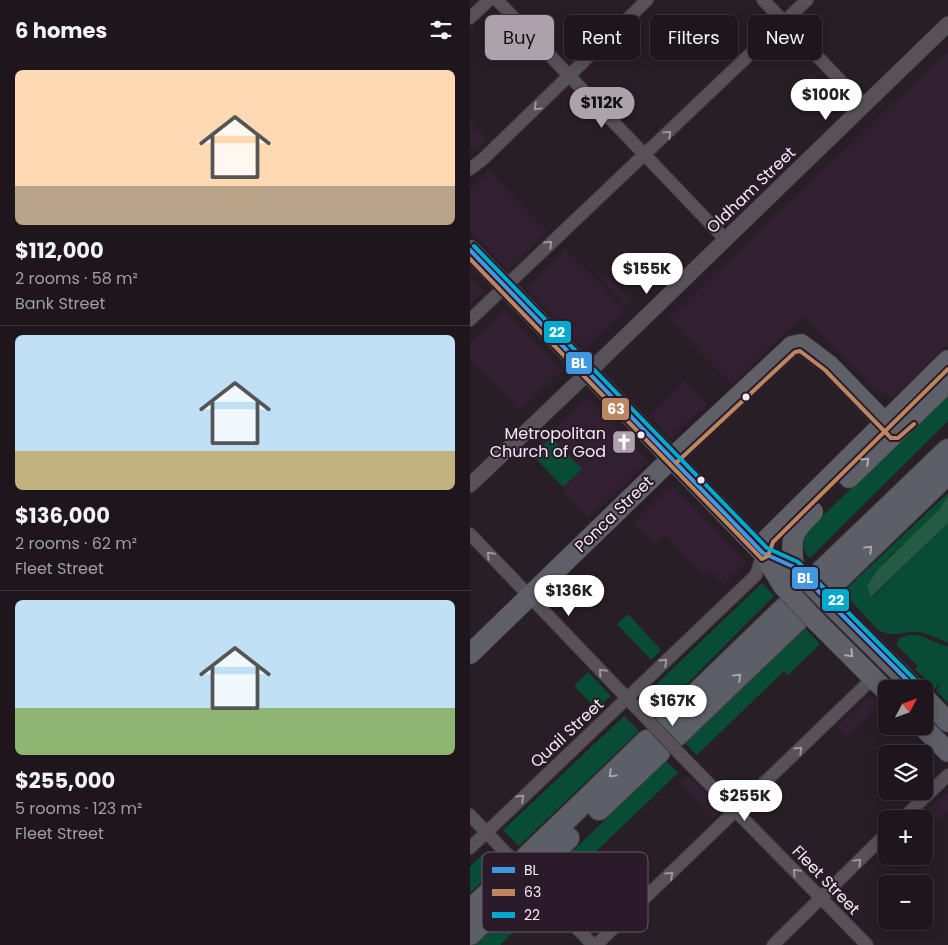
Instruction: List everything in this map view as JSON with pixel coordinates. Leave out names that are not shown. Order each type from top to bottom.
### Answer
[{"type":"highway","points":[[830,580],[859,524],[948,432]]},
{"type":"highway","points":[[830,580],[948,450]]},
{"type":"highway","points":[[830,580],[948,473]]},
{"type":"highway","points":[[543,852],[662,737],[799,616]]},
{"type":"highway","points":[[470,911],[482,902]]},
{"type":"highway","points":[[470,934],[482,920]]},
{"type":"main road","points":[[470,250],[506,285],[588,373],[763,553],[799,616],[878,682]]},
{"type":"main road","name":"Ponca Street","points":[[470,654],[672,458],[792,346],[801,344],[829,365],[890,428]]},
{"type":"main road","points":[[796,569],[794,537],[797,528],[890,428],[948,360]]},
{"type":"main road","points":[[763,553],[767,539],[890,428],[948,382]]},
{"type":"main road","points":[[763,553],[796,569],[830,580],[909,680]]},
{"type":"main road","points":[[933,706],[948,722]]},
{"type":"main road","points":[[931,735],[948,752]]},
{"type":"street","points":[[470,18],[489,0]]},
{"type":"street","points":[[497,0],[726,240]]},
{"type":"street","points":[[472,164],[482,160],[647,0]]},
{"type":"street","points":[[763,0],[777,15]]},
{"type":"street","points":[[791,15],[807,0]]},
{"type":"street","name":"Oldham Street","points":[[470,485],[948,24]]},
{"type":"street","points":[[470,320],[748,56]]},
{"type":"street","points":[[821,60],[864,105]]},
{"type":"street","name":"Fleet Street","points":[[470,534],[662,737],[867,945]]},
{"type":"street","name":"Quail Street","points":[[470,848],[756,575],[763,553]]},
{"type":"street","points":[[648,895],[737,811],[878,686]]},
{"type":"street","points":[[911,810],[948,775]]},
{"type":"street","points":[[470,815],[505,852]]},
{"type":"street","points":[[773,945],[878,842]]},
{"type":"street","points":[[582,932],[595,945],[609,932]]},
{"type":"shaded area","points":[[948,51],[948,344],[898,395],[890,397],[873,388],[803,316],[732,385],[668,318]]},
{"type":"shaded area","points":[[813,73],[840,102],[833,108],[807,79]]},
{"type":"shaded area","points":[[470,121],[487,138],[474,151],[470,146]]},
{"type":"shaded area","points":[[489,170],[548,232],[507,270],[470,230],[470,188]]},
{"type":"shaded area","points":[[566,249],[625,310],[584,349],[526,288]]},
{"type":"shaded area","points":[[606,274],[633,302],[627,307],[600,279]]},
{"type":"shaded area","points":[[470,276],[485,291],[470,305]]},
{"type":"shaded area","points":[[504,310],[562,370],[520,411],[470,359],[470,343]]},
{"type":"shaded area","points":[[685,381],[707,404],[670,439],[650,416]]},
{"type":"shaded area","points":[[587,397],[649,461],[589,518],[572,502],[564,492],[565,490],[530,454]]},
{"type":"shaded area","points":[[671,484],[746,563],[723,586],[708,569],[702,574],[665,535],[655,545],[633,522]]},
{"type":"shaded area","points":[[869,697],[874,698],[878,703],[878,707],[847,737],[837,726]]},
{"type":"shaded area","points":[[689,775],[722,810],[713,818],[680,783]]},
{"type":"shaded area","points":[[948,791],[948,811],[933,825],[933,810],[928,810]]},
{"type":"green space","points":[[948,395],[948,421],[810,558],[803,545],[808,530]]},
{"type":"green space","points":[[551,438],[582,469],[563,487],[533,455]]},
{"type":"green space","points":[[948,493],[939,510],[930,520],[896,550],[881,567],[876,577],[872,597],[948,523],[948,643],[922,633],[887,634],[882,632],[843,592]]},
{"type":"green space","points":[[948,496],[948,523],[871,597],[867,586],[880,567],[940,509]]},
{"type":"green space","points":[[762,583],[774,596],[657,713],[642,698]]},
{"type":"green space","points":[[628,614],[661,650],[651,660],[617,624]]},
{"type":"green space","points":[[805,628],[820,644],[788,675],[784,671],[697,755],[685,743]]},
{"type":"green space","points":[[909,635],[918,635],[948,647],[948,703],[936,690],[940,686],[939,684],[935,689],[933,687],[933,680],[926,680],[915,669],[918,666],[897,645],[898,640]]},
{"type":"green space","points":[[588,672],[611,696],[596,709],[574,686]]},
{"type":"green space","points":[[624,716],[639,731],[519,846],[503,830]]},
{"type":"green space","points":[[666,761],[678,773],[596,852],[572,852]]},
{"type":"green space","points":[[482,855],[482,881],[470,893],[470,867]]},
{"type":"green space","points":[[489,932],[513,932],[500,945],[475,945]]},
{"type":"transit line","name":"22","points":[[474,246],[767,548],[798,562],[915,680]]},
{"type":"transit line","name":"BL","points":[[470,250],[763,553],[794,567],[907,680]]},
{"type":"transit line","name":"63","points":[[470,259],[762,559],[768,556],[773,542],[948,369]]},
{"type":"transit line","name":"63","points":[[676,463],[795,352],[800,351],[825,370],[891,438],[898,438],[914,424]]},
{"type":"place","name":"Metropolitan Church of God","points":[[624,442]]}]
